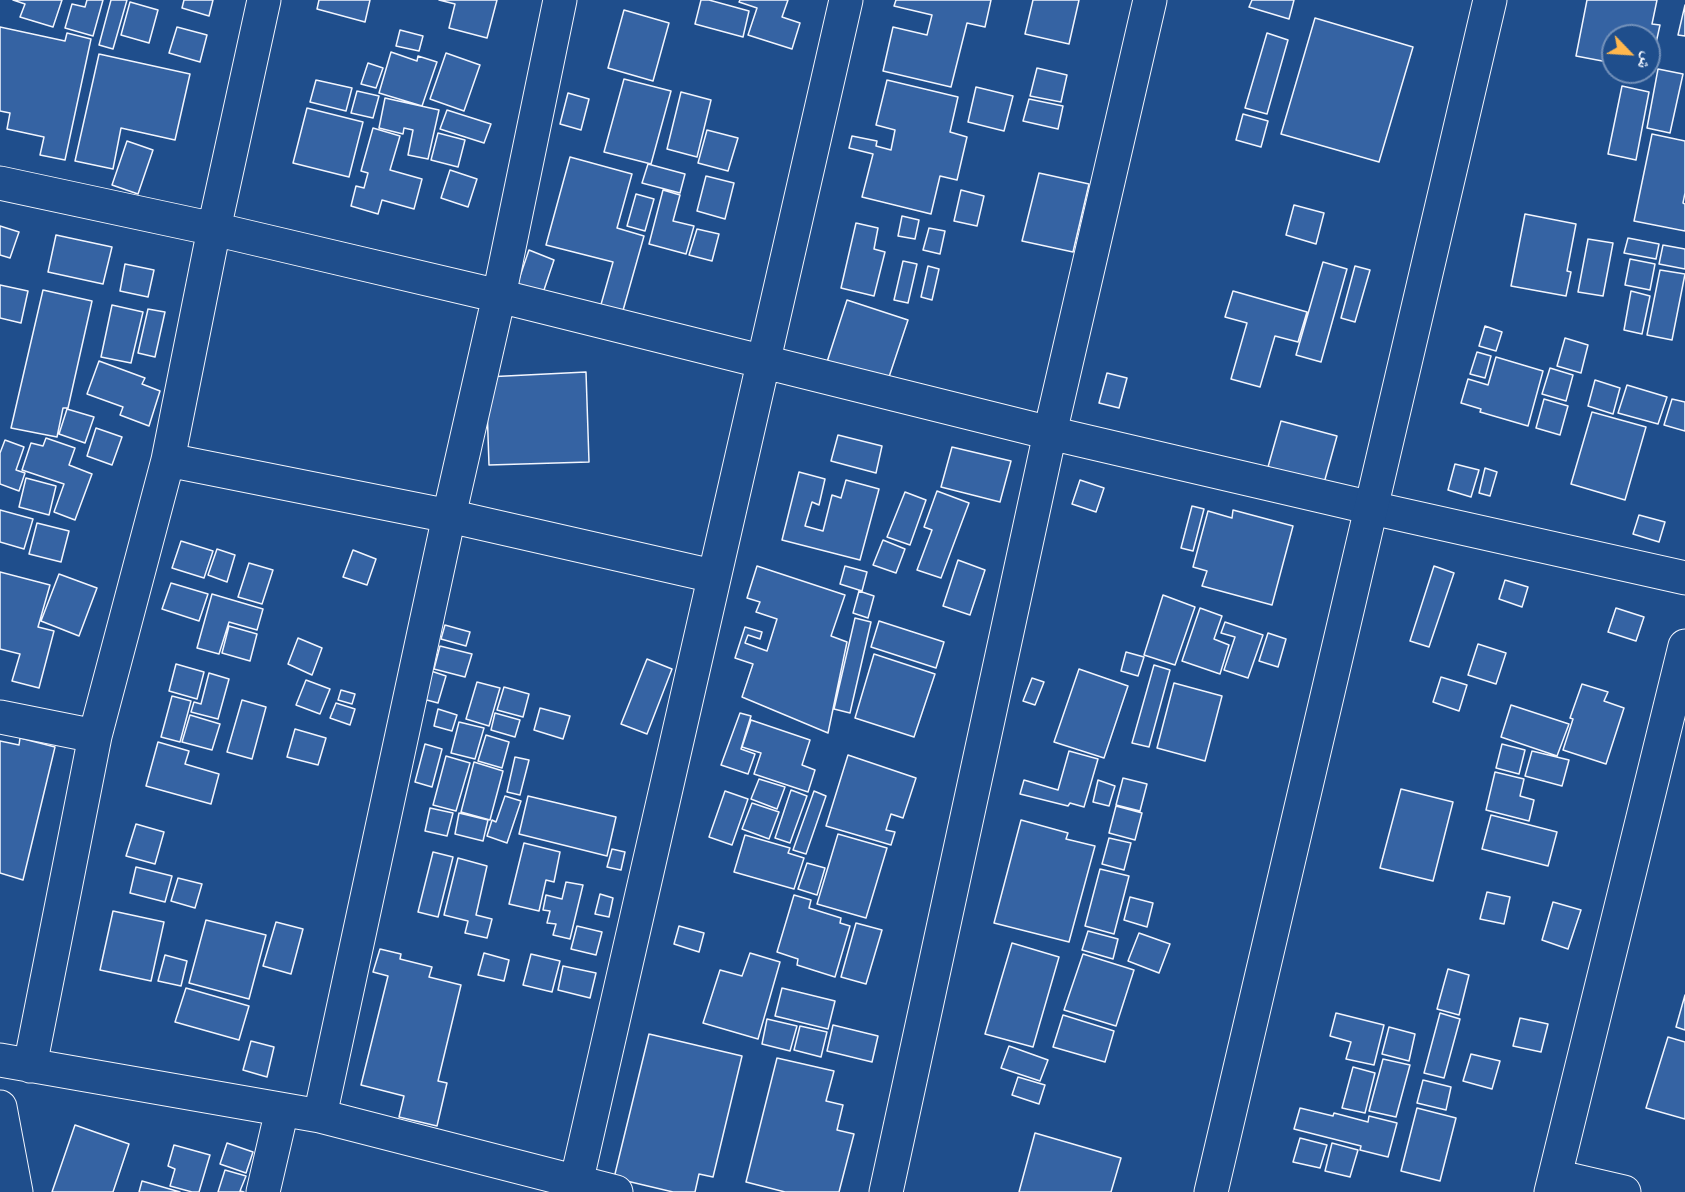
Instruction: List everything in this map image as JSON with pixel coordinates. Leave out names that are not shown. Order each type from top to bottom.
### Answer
[{"type":"street","points":[[264,0],[214,229],[168,460],[95,736],[15,1064],[320,1116],[575,1187],[616,1192]]},
{"type":"street","points":[[320,1116],[449,516],[499,296],[560,0]]},
{"type":"street","points":[[575,1187],[846,0]]},
{"type":"street","points":[[886,1192],[1050,433],[1150,0]]},
{"type":"street","points":[[1211,1192],[1490,0]]},
{"type":"street","points":[[0,183],[214,229],[499,296],[1050,433],[1685,578]]},
{"type":"street","points":[[168,460],[449,516],[713,576]]},
{"type":"street","points":[[1624,1192],[1553,1184],[1685,646]]},
{"type":"street","points":[[0,717],[95,736]]},
{"type":"street","points":[[0,1107],[16,1192]]},
{"type":"street","points":[[263,1192],[282,1110]]},
{"type":"building","points":[[13,0],[62,0],[53,27],[20,17],[25,4]]},
{"type":"building","points":[[87,0],[103,0],[93,36],[65,28],[72,4],[85,7]]},
{"type":"building","points":[[111,0],[127,0],[113,49],[99,45]]},
{"type":"building","points":[[184,0],[213,0],[209,16],[182,8]]},
{"type":"building","points":[[319,0],[370,0],[365,22],[317,9]]},
{"type":"building","points":[[439,0],[497,0],[487,38],[449,28],[455,4]]},
{"type":"building","points":[[701,0],[749,11],[743,37],[695,24]]},
{"type":"building","points":[[740,0],[788,0],[782,17],[800,23],[792,49],[748,35],[757,8],[739,2]]},
{"type":"building","points":[[896,0],[991,0],[985,27],[967,23],[951,87],[883,71],[893,27],[927,35],[932,15],[894,6]]},
{"type":"building","points":[[1033,0],[1079,0],[1069,44],[1025,34]]},
{"type":"building","points":[[1252,0],[1294,0],[1289,19],[1249,7]]},
{"type":"building","points":[[1587,0],[1657,0],[1652,24],[1601,24],[1601,61],[1576,56]]},
{"type":"building","points":[[130,2],[158,10],[149,43],[121,35]]},
{"type":"building","points":[[1685,5],[1685,36],[1678,35]]},
{"type":"building","points":[[624,10],[669,23],[653,81],[608,68]]},
{"type":"building","points":[[1315,18],[1413,47],[1379,162],[1281,134]]},
{"type":"building","points":[[0,27],[65,41],[67,33],[91,39],[65,160],[40,155],[44,137],[7,129],[10,113],[0,111]]},
{"type":"building","points":[[177,27],[207,35],[200,62],[169,53]]},
{"type":"building","points":[[400,30],[423,36],[419,51],[396,46]]},
{"type":"building","points":[[1267,33],[1288,40],[1267,114],[1245,108]]},
{"type":"building","points":[[391,52],[417,61],[418,56],[437,62],[422,106],[379,93]]},
{"type":"building","points":[[446,53],[480,65],[464,111],[430,99]]},
{"type":"building","points":[[99,54],[190,74],[175,140],[121,128],[113,169],[75,161]]},
{"type":"building","points":[[368,63],[383,68],[376,88],[361,84]]},
{"type":"building","points":[[1037,68],[1067,75],[1061,102],[1030,96]]},
{"type":"building","points":[[1661,70],[1683,74],[1670,133],[1647,128],[1655,84],[1661,84]]},
{"type":"building","points":[[624,79],[671,91],[651,164],[604,152]]},
{"type":"building","points":[[316,80],[352,88],[346,111],[310,102]]},
{"type":"building","points":[[887,80],[958,97],[950,132],[967,137],[957,180],[940,176],[931,214],[862,197],[873,154],[849,148],[852,136],[877,141],[876,146],[891,150],[895,130],[876,125]]},
{"type":"building","points":[[1622,86],[1649,92],[1636,160],[1608,154]]},
{"type":"building","points":[[976,87],[1013,96],[1004,131],[968,122]]},
{"type":"building","points":[[357,91],[379,96],[373,118],[351,113]]},
{"type":"building","points":[[681,92],[711,100],[697,157],[667,149]]},
{"type":"building","points":[[568,93],[589,99],[581,130],[560,124]]},
{"type":"building","points":[[385,98],[439,110],[428,159],[408,155],[413,130],[404,128],[403,134],[379,128]]},
{"type":"building","points":[[1029,99],[1063,106],[1058,129],[1023,121]]},
{"type":"building","points":[[307,108],[363,122],[349,177],[293,163]]},
{"type":"building","points":[[447,110],[491,124],[484,143],[440,129]]},
{"type":"building","points":[[1243,114],[1268,121],[1261,147],[1236,140]]},
{"type":"building","points":[[373,128],[400,136],[390,170],[422,179],[414,209],[382,200],[378,214],[351,206],[356,186],[364,188],[368,173],[361,171]]},
{"type":"building","points":[[707,130],[738,138],[728,171],[698,163]]},
{"type":"building","points":[[438,133],[465,140],[458,167],[431,160]]},
{"type":"building","points":[[1652,134],[1685,141],[1683,203],[1685,204],[1685,231],[1634,221]]},
{"type":"building","points":[[127,141],[153,150],[138,194],[112,185]]},
{"type":"building","points":[[570,157],[632,174],[617,228],[644,236],[622,314],[600,308],[613,262],[546,245]]},
{"type":"building","points":[[648,164],[685,174],[680,193],[642,183]]},
{"type":"building","points":[[450,170],[477,179],[468,207],[441,198]]},
{"type":"building","points":[[1039,173],[1089,184],[1073,252],[1022,241]]},
{"type":"building","points":[[706,176],[734,183],[725,219],[697,211]]},
{"type":"building","points":[[663,190],[680,195],[673,221],[694,226],[686,254],[649,244]]},
{"type":"building","points":[[961,190],[984,196],[977,226],[954,221]]},
{"type":"building","points":[[636,194],[654,199],[645,231],[627,226]]},
{"type":"building","points":[[1294,205],[1324,213],[1316,244],[1286,235]]},
{"type":"building","points":[[1525,214],[1576,224],[1567,271],[1571,272],[1566,296],[1511,286]]},
{"type":"building","points":[[902,216],[919,220],[915,239],[898,236]]},
{"type":"building","points":[[856,223],[878,228],[874,249],[885,252],[874,296],[841,288]]},
{"type":"building","points":[[0,226],[19,232],[10,258],[0,255]]},
{"type":"building","points":[[929,228],[945,231],[940,254],[923,250]]},
{"type":"building","points":[[697,229],[719,234],[712,261],[689,255]]},
{"type":"building","points":[[56,235],[112,247],[103,284],[48,272]]},
{"type":"building","points":[[1628,238],[1659,244],[1656,259],[1624,253]]},
{"type":"building","points":[[1588,239],[1613,243],[1603,296],[1578,292]]},
{"type":"building","points":[[1663,245],[1685,249],[1685,269],[1659,264]]},
{"type":"building","points":[[529,250],[554,260],[542,296],[516,288]]},
{"type":"building","points":[[1630,259],[1655,264],[1650,290],[1625,285]]},
{"type":"building","points":[[903,261],[917,264],[908,303],[894,300]]},
{"type":"building","points":[[1323,262],[1347,269],[1321,362],[1296,355]]},
{"type":"building","points":[[125,264],[154,270],[148,297],[120,291]]},
{"type":"building","points":[[928,266],[939,269],[932,300],[921,297]]},
{"type":"building","points":[[1355,266],[1370,270],[1355,322],[1341,318]]},
{"type":"building","points":[[1660,270],[1685,274],[1672,340],[1647,335]]},
{"type":"building","points":[[0,285],[28,291],[21,323],[0,318]]},
{"type":"building","points":[[43,290],[92,301],[68,408],[63,408],[57,437],[11,428]]},
{"type":"building","points":[[1233,291],[1307,312],[1298,342],[1275,336],[1260,387],[1231,379],[1247,323],[1225,317]]},
{"type":"building","points":[[1631,291],[1650,296],[1642,334],[1624,330]]},
{"type":"building","points":[[847,300],[908,320],[886,386],[826,365]]},
{"type":"building","points":[[112,305],[143,312],[131,363],[101,357]]},
{"type":"building","points":[[148,309],[165,312],[155,357],[138,353]]},
{"type":"building","points":[[1485,326],[1502,332],[1496,351],[1479,346]]},
{"type":"building","points":[[1565,338],[1588,345],[1581,373],[1557,366]]},
{"type":"building","points":[[1477,352],[1491,356],[1485,378],[1470,374]]},
{"type":"building","points":[[1496,357],[1543,371],[1528,426],[1480,412],[1481,409],[1461,403],[1468,379],[1488,385]]},
{"type":"building","points":[[99,361],[145,378],[142,384],[160,391],[149,426],[120,415],[123,407],[87,394]]},
{"type":"building","points":[[1550,368],[1573,375],[1566,401],[1542,394]]},
{"type":"building","points":[[586,372],[589,462],[489,465],[486,377]]},
{"type":"building","points":[[1107,373],[1127,378],[1119,408],[1099,403]]},
{"type":"building","points":[[1595,380],[1620,388],[1613,414],[1588,406]]},
{"type":"building","points":[[1627,385],[1667,397],[1658,424],[1618,413]]},
{"type":"building","points":[[1544,399],[1568,406],[1560,435],[1536,428]]},
{"type":"building","points":[[1672,399],[1685,402],[1685,431],[1664,425]]},
{"type":"building","points":[[67,409],[94,417],[85,443],[59,434]]},
{"type":"building","points":[[1592,412],[1646,427],[1625,500],[1571,484]]},
{"type":"building","points":[[1281,421],[1337,436],[1324,483],[1268,467]]},
{"type":"building","points":[[96,428],[122,437],[112,465],[87,456]]},
{"type":"building","points":[[838,435],[882,446],[876,473],[831,461]]},
{"type":"building","points":[[46,438],[75,448],[69,465],[92,474],[75,520],[54,512],[64,484],[22,470],[31,443],[43,446]]},
{"type":"building","points":[[5,440],[24,447],[16,470],[25,473],[19,491],[0,484],[0,453]]},
{"type":"building","points":[[952,447],[1011,461],[1000,502],[941,487]]},
{"type":"building","points":[[1455,464],[1479,470],[1471,497],[1448,490]]},
{"type":"building","points":[[1485,468],[1497,472],[1490,496],[1479,493]]},
{"type":"building","points":[[799,472],[825,479],[819,505],[812,502],[805,526],[823,531],[832,495],[841,498],[846,480],[879,489],[860,560],[782,540]]},
{"type":"building","points":[[26,478],[56,486],[49,515],[19,507]]},
{"type":"building","points":[[1080,480],[1104,488],[1096,512],[1072,504]]},
{"type":"building","points":[[937,491],[969,503],[941,578],[917,570],[932,530],[924,527]]},
{"type":"building","points":[[905,492],[926,500],[910,545],[887,537]]},
{"type":"building","points":[[1192,506],[1204,509],[1193,551],[1181,548]]},
{"type":"building","points":[[0,510],[33,519],[24,549],[0,542]]},
{"type":"building","points":[[1233,510],[1293,526],[1272,605],[1202,586],[1207,571],[1193,567],[1208,511],[1232,518]]},
{"type":"building","points":[[1639,515],[1665,522],[1659,542],[1633,534]]},
{"type":"building","points":[[37,523],[69,531],[61,562],[29,554]]},
{"type":"building","points":[[883,540],[905,549],[896,573],[873,565]]},
{"type":"building","points":[[181,541],[213,551],[204,578],[172,568]]},
{"type":"building","points":[[217,549],[235,555],[227,582],[208,575]]},
{"type":"building","points":[[353,550],[376,559],[367,585],[343,577]]},
{"type":"building","points":[[958,560],[985,570],[970,615],[943,606]]},
{"type":"building","points":[[249,563],[273,570],[262,604],[238,597]]},
{"type":"building","points":[[757,566],[845,595],[831,636],[847,642],[828,733],[742,697],[753,664],[735,658],[745,627],[762,632],[760,639],[748,635],[745,643],[767,651],[777,619],[756,612],[760,602],[747,598]]},
{"type":"building","points":[[845,566],[867,572],[862,591],[840,584]]},
{"type":"building","points":[[1434,566],[1454,573],[1429,647],[1410,641]]},
{"type":"building","points":[[0,572],[50,585],[38,627],[54,631],[39,688],[12,681],[20,654],[0,649]]},
{"type":"building","points":[[59,574],[97,588],[79,636],[41,621]]},
{"type":"building","points":[[1505,580],[1528,587],[1522,607],[1499,599]]},
{"type":"building","points":[[171,583],[208,594],[199,621],[162,609]]},
{"type":"building","points":[[859,591],[874,596],[868,618],[853,613]]},
{"type":"building","points":[[212,594],[263,609],[257,630],[229,622],[219,654],[197,648]]},
{"type":"building","points":[[1163,595],[1195,607],[1175,665],[1144,655]]},
{"type":"building","points":[[1200,608],[1222,616],[1214,639],[1229,645],[1220,674],[1182,661]]},
{"type":"building","points":[[1616,608],[1644,617],[1636,641],[1608,632]]},
{"type":"building","points":[[855,618],[871,622],[850,713],[834,709]]},
{"type":"building","points":[[879,621],[944,642],[936,668],[871,647]]},
{"type":"building","points":[[1225,622],[1263,635],[1248,678],[1224,670],[1235,637],[1221,633]]},
{"type":"building","points":[[445,625],[470,632],[466,646],[441,639]]},
{"type":"building","points":[[229,626],[257,634],[250,661],[222,653]]},
{"type":"building","points":[[1268,633],[1286,639],[1278,667],[1259,661]]},
{"type":"building","points":[[298,638],[322,648],[312,675],[288,664]]},
{"type":"building","points":[[1478,644],[1506,653],[1496,684],[1468,675]]},
{"type":"building","points":[[440,646],[472,654],[465,677],[434,669]]},
{"type":"building","points":[[1126,652],[1144,657],[1138,676],[1121,671]]},
{"type":"building","points":[[874,654],[935,674],[914,737],[855,718]]},
{"type":"building","points":[[647,659],[672,669],[647,734],[621,724]]},
{"type":"building","points":[[176,664],[204,672],[197,699],[169,691]]},
{"type":"building","points":[[1154,665],[1170,670],[1149,747],[1132,743]]},
{"type":"building","points":[[1079,669],[1128,686],[1104,758],[1054,742]]},
{"type":"building","points":[[431,671],[446,676],[438,703],[423,699]]},
{"type":"building","points":[[209,673],[229,679],[218,719],[191,712],[194,702],[201,704]]},
{"type":"building","points":[[1441,677],[1467,685],[1459,711],[1433,702]]},
{"type":"building","points":[[1032,678],[1044,682],[1035,705],[1023,701]]},
{"type":"building","points":[[306,680],[330,689],[320,714],[296,705]]},
{"type":"building","points":[[477,682],[500,688],[489,726],[466,719]]},
{"type":"building","points":[[1174,683],[1222,696],[1205,761],[1157,748]]},
{"type":"building","points":[[1582,684],[1608,692],[1604,701],[1624,708],[1606,764],[1563,750],[1573,719],[1570,718]]},
{"type":"building","points":[[504,687],[529,694],[523,717],[497,710]]},
{"type":"building","points":[[341,690],[355,694],[352,704],[338,700]]},
{"type":"building","points":[[172,696],[191,701],[180,742],[161,737]]},
{"type":"building","points":[[242,700],[266,707],[252,759],[227,752]]},
{"type":"building","points":[[336,703],[355,709],[350,725],[330,718]]},
{"type":"building","points":[[1511,705],[1569,724],[1557,756],[1501,737]]},
{"type":"building","points":[[540,708],[570,716],[563,739],[534,730]]},
{"type":"building","points":[[438,709],[457,715],[452,731],[434,726]]},
{"type":"building","points":[[495,713],[520,720],[515,737],[491,730]]},
{"type":"building","points":[[740,713],[751,716],[741,749],[755,754],[748,774],[721,765]]},
{"type":"building","points":[[190,715],[220,724],[212,750],[182,742]]},
{"type":"building","points":[[751,720],[810,740],[802,765],[815,770],[808,792],[754,774],[761,753],[742,747]]},
{"type":"building","points":[[459,722],[484,728],[475,759],[451,753]]},
{"type":"building","points":[[295,729],[326,738],[318,765],[287,757]]},
{"type":"building","points":[[486,735],[509,742],[502,768],[478,761]]},
{"type":"building","points":[[20,738],[55,747],[23,880],[0,873],[0,741],[19,745]]},
{"type":"building","points":[[158,742],[189,751],[185,764],[219,774],[211,804],[146,786]]},
{"type":"building","points":[[425,744],[442,749],[432,787],[415,782]]},
{"type":"building","points":[[1502,744],[1525,750],[1519,774],[1496,768]]},
{"type":"building","points":[[1069,751],[1098,759],[1084,807],[1070,803],[1068,806],[1020,794],[1024,780],[1058,790]]},
{"type":"building","points":[[1532,751],[1569,760],[1562,786],[1525,776]]},
{"type":"building","points":[[848,755],[916,778],[903,818],[891,814],[886,830],[895,832],[891,845],[826,826]]},
{"type":"building","points":[[446,756],[470,763],[456,811],[433,805]]},
{"type":"building","points":[[515,757],[529,760],[520,795],[507,792]]},
{"type":"building","points":[[474,762],[503,771],[490,820],[461,812]]},
{"type":"building","points":[[1495,772],[1524,779],[1520,796],[1534,800],[1529,821],[1486,810]]},
{"type":"building","points":[[1123,778],[1147,784],[1140,811],[1116,805]]},
{"type":"building","points":[[759,779],[785,787],[777,809],[751,799]]},
{"type":"building","points":[[1098,780],[1115,786],[1109,806],[1093,802]]},
{"type":"building","points":[[1401,789],[1453,802],[1433,881],[1380,868]]},
{"type":"building","points":[[791,790],[807,796],[790,843],[775,838]]},
{"type":"building","points":[[725,791],[748,799],[732,845],[709,837]]},
{"type":"building","points":[[814,791],[826,796],[806,854],[793,850]]},
{"type":"building","points":[[505,796],[521,801],[507,843],[487,836],[492,820],[496,822]]},
{"type":"building","points":[[528,796],[616,817],[607,856],[519,834]]},
{"type":"building","points":[[752,803],[779,812],[769,839],[742,829]]},
{"type":"building","points":[[1116,806],[1142,813],[1135,840],[1109,833]]},
{"type":"building","points":[[430,808],[453,813],[447,836],[425,831]]},
{"type":"building","points":[[459,813],[488,820],[483,841],[455,834]]},
{"type":"building","points":[[1491,815],[1557,832],[1548,866],[1482,849]]},
{"type":"building","points":[[1021,820],[1068,833],[1066,839],[1095,846],[1069,942],[994,923]]},
{"type":"building","points":[[136,824],[164,832],[155,864],[126,856]]},
{"type":"building","points":[[838,834],[887,848],[866,918],[817,904]]},
{"type":"building","points":[[745,835],[790,848],[788,853],[804,858],[794,889],[734,872]]},
{"type":"building","points":[[1109,838],[1131,843],[1124,870],[1102,864]]},
{"type":"building","points":[[524,843],[560,852],[554,882],[546,880],[539,911],[509,904]]},
{"type":"building","points":[[612,849],[625,852],[621,870],[607,867]]},
{"type":"building","points":[[433,852],[453,857],[438,917],[418,912]]},
{"type":"building","points":[[458,858],[487,866],[476,915],[492,919],[487,938],[465,933],[468,921],[444,915]]},
{"type":"building","points":[[807,863],[825,868],[817,895],[798,889]]},
{"type":"building","points":[[136,867],[172,876],[165,902],[130,893]]},
{"type":"building","points":[[1100,869],[1129,876],[1114,934],[1085,926]]},
{"type":"building","points":[[178,878],[202,884],[195,908],[171,901]]},
{"type":"building","points":[[566,882],[583,885],[570,939],[553,935],[556,924],[547,923],[550,911],[543,910],[546,895],[562,899]]},
{"type":"building","points":[[1487,892],[1510,897],[1504,924],[1480,919]]},
{"type":"building","points":[[600,894],[613,898],[609,917],[595,914]]},
{"type":"building","points":[[794,895],[811,900],[809,908],[841,918],[840,923],[850,926],[835,977],[797,965],[798,959],[777,952]]},
{"type":"building","points":[[1130,897],[1153,903],[1147,927],[1124,920]]},
{"type":"building","points":[[1553,902],[1581,910],[1568,949],[1542,940]]},
{"type":"building","points":[[113,911],[164,922],[151,981],[100,970]]},
{"type":"building","points":[[206,920],[266,935],[249,999],[189,983]]},
{"type":"building","points":[[276,922],[303,929],[291,974],[263,966]]},
{"type":"building","points":[[856,923],[882,930],[866,984],[841,977]]},
{"type":"building","points":[[577,926],[602,932],[596,955],[571,949]]},
{"type":"building","points":[[679,926],[704,933],[699,952],[674,944]]},
{"type":"building","points":[[1088,931],[1118,939],[1113,959],[1082,950]]},
{"type":"building","points":[[1139,933],[1170,944],[1159,973],[1128,961]]},
{"type":"building","points":[[1012,943],[1059,957],[1033,1047],[985,1034]]},
{"type":"building","points":[[380,949],[401,954],[400,959],[432,967],[429,977],[461,985],[438,1081],[447,1083],[437,1126],[399,1117],[404,1096],[361,1085],[388,976],[373,972]]},
{"type":"building","points":[[484,953],[509,960],[504,981],[478,975]]},
{"type":"building","points":[[750,953],[780,962],[758,1039],[703,1023],[720,970],[742,976]]},
{"type":"building","points":[[531,954],[560,961],[552,992],[523,985]]},
{"type":"building","points":[[1083,954],[1134,970],[1116,1026],[1064,1010]]},
{"type":"building","points":[[165,955],[187,961],[181,986],[158,981]]},
{"type":"building","points":[[563,966],[596,973],[590,998],[558,990]]},
{"type":"building","points":[[1448,969],[1469,975],[1459,1015],[1437,1009]]},
{"type":"building","points":[[186,988],[249,1006],[239,1040],[175,1022]]},
{"type":"building","points":[[782,988],[835,1001],[828,1029],[775,1016]]},
{"type":"building","points":[[1685,995],[1685,1030],[1676,1027]]},
{"type":"building","points":[[1336,1013],[1384,1025],[1374,1065],[1346,1059],[1351,1042],[1330,1036]]},
{"type":"building","points":[[1440,1013],[1460,1019],[1444,1078],[1424,1073]]},
{"type":"building","points":[[1063,1015],[1114,1031],[1105,1062],[1053,1047]]},
{"type":"building","points":[[1520,1018],[1548,1024],[1541,1052],[1513,1046]]},
{"type":"building","points":[[767,1019],[797,1026],[790,1051],[762,1044]]},
{"type":"building","points":[[833,1025],[878,1036],[872,1062],[827,1051]]},
{"type":"building","points":[[800,1026],[827,1032],[821,1057],[794,1050]]},
{"type":"building","points":[[1389,1027],[1415,1034],[1409,1061],[1382,1054]]},
{"type":"building","points":[[649,1034],[742,1056],[713,1177],[699,1174],[695,1192],[673,1192],[614,1178]]},
{"type":"building","points":[[1668,1037],[1685,1042],[1685,1119],[1646,1108]]},
{"type":"building","points":[[251,1041],[274,1047],[267,1077],[243,1070]]},
{"type":"building","points":[[1009,1046],[1048,1060],[1040,1081],[1001,1068]]},
{"type":"building","points":[[1471,1054],[1500,1061],[1492,1089],[1463,1081]]},
{"type":"building","points":[[777,1058],[834,1071],[826,1101],[843,1105],[837,1130],[854,1134],[839,1192],[785,1192],[746,1182]]},
{"type":"building","points":[[1383,1059],[1410,1065],[1396,1117],[1369,1111]]},
{"type":"building","points":[[1353,1067],[1375,1073],[1365,1113],[1342,1108]]},
{"type":"building","points":[[1018,1077],[1045,1085],[1039,1104],[1012,1095]]},
{"type":"building","points":[[1423,1080],[1451,1087],[1446,1110],[1417,1103]]},
{"type":"building","points":[[1300,1108],[1333,1116],[1334,1113],[1368,1122],[1369,1116],[1397,1123],[1388,1157],[1360,1150],[1361,1146],[1294,1129]]},
{"type":"building","points":[[1417,1108],[1456,1118],[1440,1181],[1401,1171]]},
{"type":"building","points":[[75,1125],[129,1144],[113,1192],[52,1192]]},
{"type":"building","points":[[1035,1133],[1121,1158],[1111,1192],[1019,1192]]},
{"type":"building","points":[[1300,1138],[1327,1145],[1320,1168],[1293,1162]]},
{"type":"building","points":[[227,1143],[253,1152],[246,1173],[220,1164]]},
{"type":"building","points":[[1332,1143],[1358,1150],[1350,1177],[1325,1171]]},
{"type":"building","points":[[174,1145],[210,1155],[199,1192],[170,1186],[175,1169],[168,1166]]},
{"type":"building","points":[[225,1170],[246,1176],[240,1191],[244,1192],[218,1192]]},
{"type":"building","points":[[142,1181],[180,1192],[139,1192]]}]
